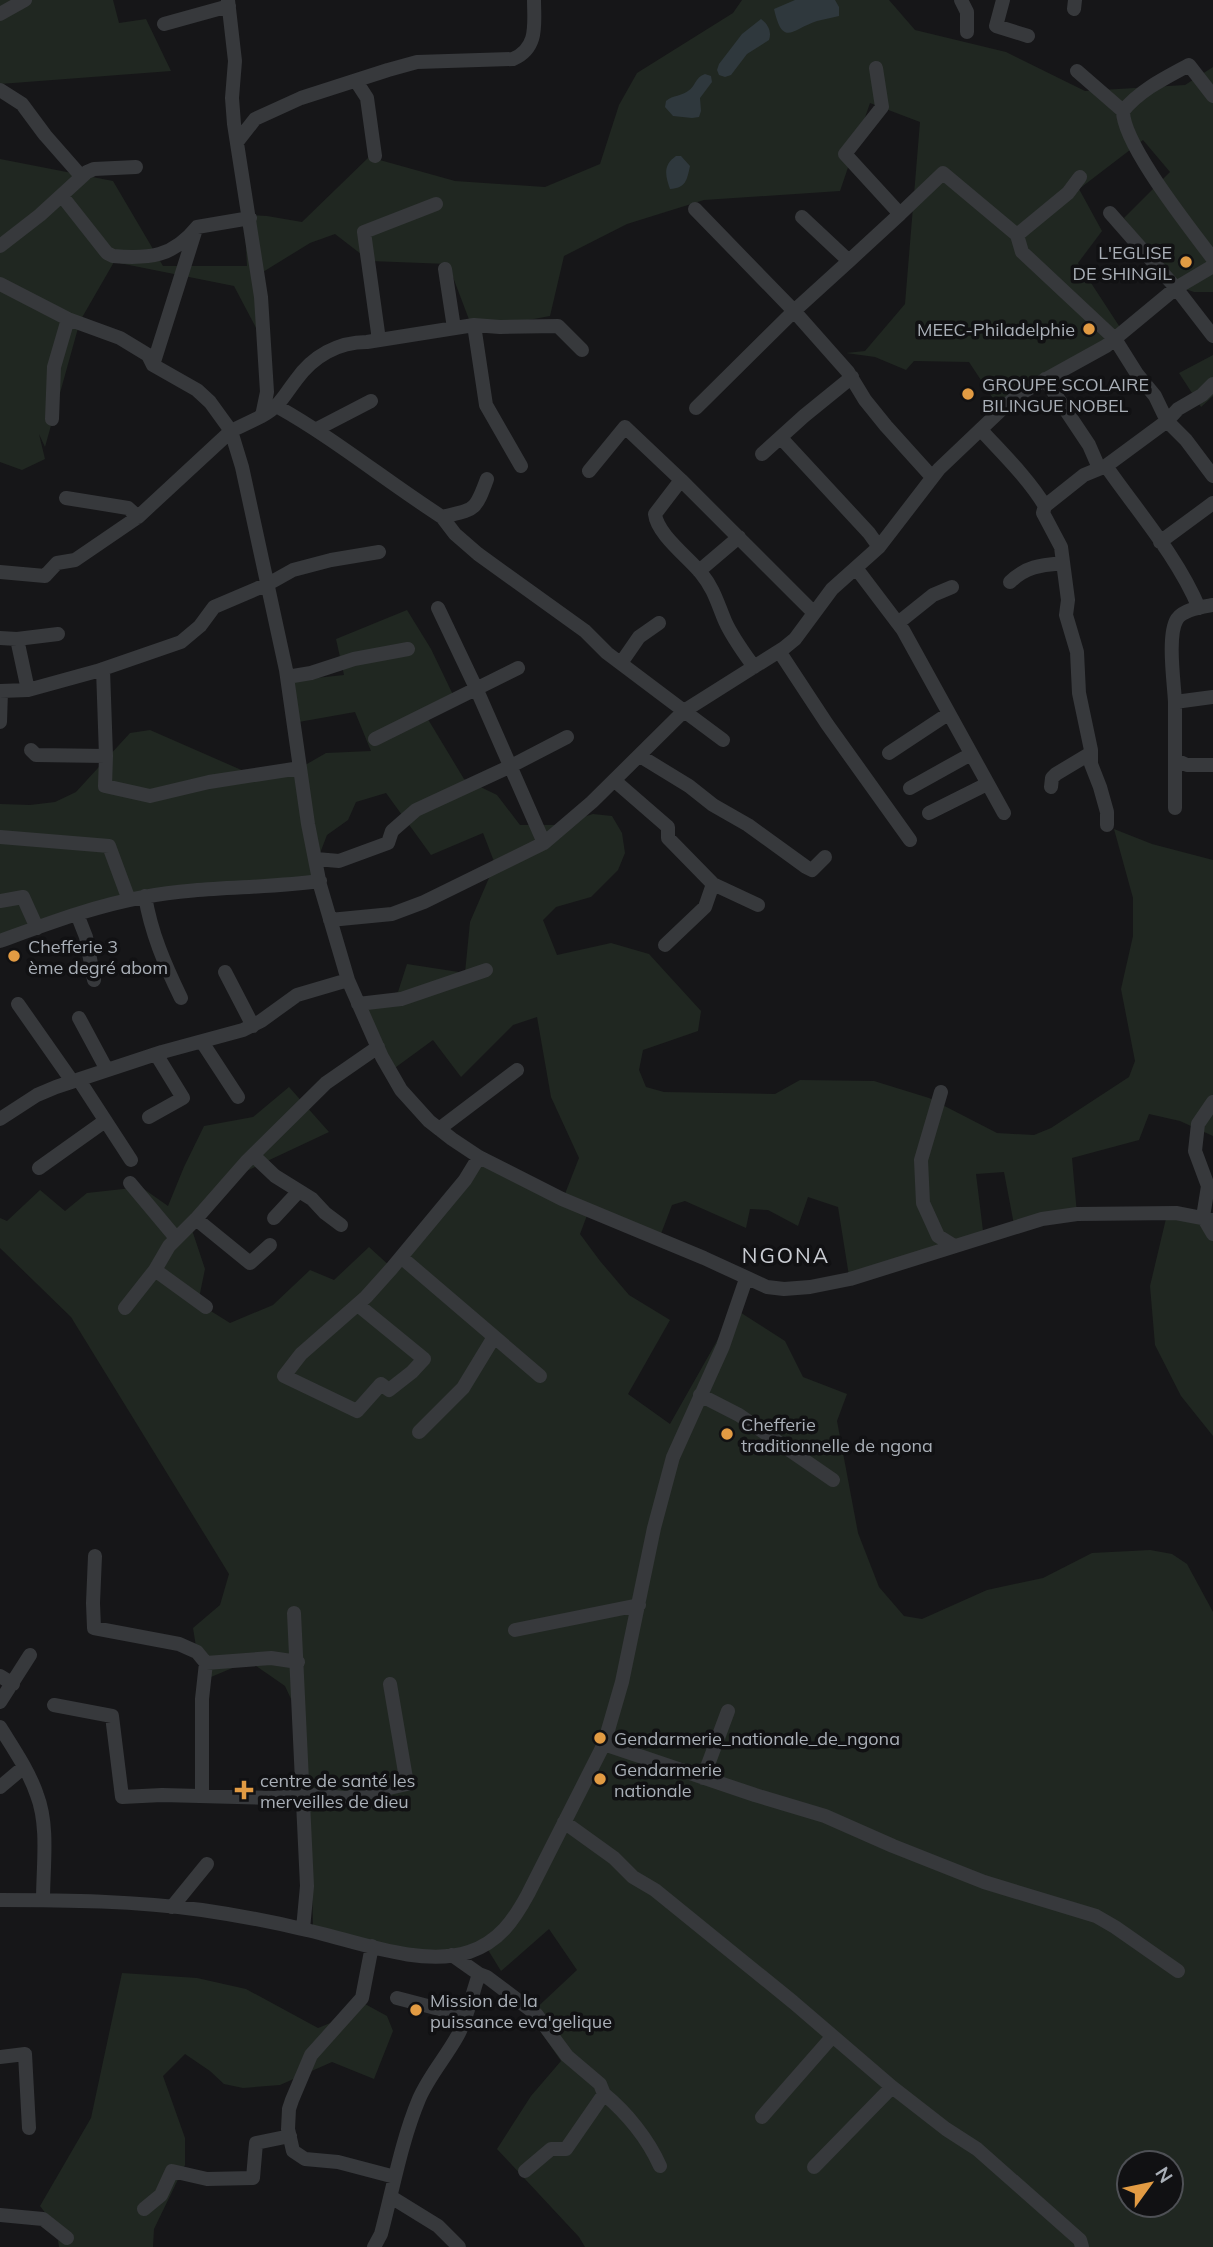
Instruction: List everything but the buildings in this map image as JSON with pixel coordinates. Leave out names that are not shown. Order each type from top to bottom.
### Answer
[{"type":"street","points":[[0,14],[25,0]]},
{"type":"street","points":[[237,142],[255,119],[301,98],[356,80],[417,62],[513,58],[521,55],[529,49],[534,29],[534,0]]},
{"type":"street","points":[[961,0],[967,12],[967,32]]},
{"type":"street","points":[[1003,0],[996,26],[1028,36]]},
{"type":"street","points":[[164,23],[229,3],[235,61],[232,98],[261,297],[267,392],[262,416]]},
{"type":"street","points":[[1123,111],[1147,89],[1189,65],[1213,96]]},
{"type":"street","points":[[876,68],[882,107],[845,154],[900,214]]},
{"type":"street","points":[[1077,71],[1123,111],[1128,132],[1144,163],[1213,259]]},
{"type":"street","points":[[356,80],[367,98],[375,156]]},
{"type":"street","points":[[0,90],[22,104],[45,135],[82,176]]},
{"type":"street","points":[[232,98],[243,111],[255,119]]},
{"type":"street","points":[[0,246],[40,215],[82,176],[94,169],[136,167]]},
{"type":"street","points":[[696,408],[794,310],[943,173],[1017,235],[1023,252],[1115,339],[1155,396],[1167,421],[1186,440],[1213,476]]},
{"type":"street","points":[[1017,235],[1068,193],[1080,177]]},
{"type":"street","points":[[62,196],[107,253],[113,256],[160,256],[186,241],[197,227],[250,218]]},
{"type":"street","points":[[379,340],[364,232],[436,204]]},
{"type":"street","points":[[695,209],[794,310],[852,377],[865,400],[932,477]]},
{"type":"street","points":[[1111,213],[1177,288],[1213,336]]},
{"type":"street","points":[[802,217],[849,261]]},
{"type":"street","points":[[153,365],[197,227]]},
{"type":"street","points":[[330,920],[392,914],[424,902],[544,843],[565,828],[684,711],[795,639],[832,589],[879,547],[932,477],[1019,394],[1106,346],[1177,288],[1213,266]]},
{"type":"street","points":[[445,269],[454,328]]},
{"type":"street","points":[[0,284],[68,318],[120,338],[148,355],[153,365],[197,390],[210,402],[231,431],[242,467],[287,677],[316,859],[330,920],[348,980],[378,1047],[401,1090],[439,1129],[479,1157],[562,1199],[766,1287],[810,1287],[870,1274],[1042,1219],[1176,1213],[1208,1218]]},
{"type":"street","points":[[52,419],[54,367],[68,318]]},
{"type":"street","points":[[474,325],[486,405],[520,466]]},
{"type":"street","points":[[0,572],[46,576],[57,564],[75,560],[138,517],[231,431],[278,407],[301,373],[319,357],[338,346],[474,325],[558,326],[582,350]]},
{"type":"street","points":[[762,454],[852,377]]},
{"type":"street","points":[[1045,379],[1102,467],[1160,542],[1193,593],[1206,606],[1178,618],[1172,638],[1175,808]]},
{"type":"street","points":[[1107,825],[1107,812],[1091,764],[1079,693],[1077,652],[1066,615],[1068,600],[1061,547],[1043,513],[1045,506],[1071,484],[1102,467],[1167,421],[1178,409],[1202,395],[1213,384]]},
{"type":"street","points":[[317,429],[371,401]]},
{"type":"street","points":[[278,407],[317,429],[442,517],[455,534],[478,554],[585,631],[621,663],[723,740]]},
{"type":"street","points":[[589,471],[625,427],[814,612]]},
{"type":"street","points":[[981,430],[1021,472],[1045,506]]},
{"type":"street","points":[[781,438],[879,547]]},
{"type":"street","points":[[442,517],[474,508],[487,479]]},
{"type":"street","points":[[681,480],[655,514],[655,519],[713,589],[725,620],[754,667]]},
{"type":"street","points":[[66,498],[128,508],[138,517]]},
{"type":"street","points":[[1160,542],[1213,503]]},
{"type":"street","points":[[699,571],[739,537]]},
{"type":"street","points":[[0,722],[0,691],[28,690],[103,669],[181,642],[200,626],[214,607],[293,570],[379,552]]},
{"type":"street","points":[[1010,582],[1032,566],[1063,563]]},
{"type":"street","points":[[856,568],[898,622],[1004,813]]},
{"type":"street","points":[[898,622],[933,595],[952,587]]},
{"type":"street","points":[[438,608],[544,843]]},
{"type":"street","points":[[621,663],[639,637],[659,623]]},
{"type":"street","points":[[0,638],[17,639],[58,634]]},
{"type":"street","points":[[17,639],[28,690]]},
{"type":"street","points":[[287,677],[311,673],[354,659],[408,649]]},
{"type":"street","points":[[779,651],[827,724],[910,840]]},
{"type":"street","points":[[375,739],[517,668]]},
{"type":"street","points":[[103,669],[105,786],[150,796],[209,782],[300,768]]},
{"type":"street","points":[[1175,702],[1213,697]]},
{"type":"street","points":[[889,753],[948,714]]},
{"type":"street","points":[[316,859],[339,861],[388,843],[392,831],[416,810],[567,737]]},
{"type":"street","points":[[31,750],[36,755],[106,756]]},
{"type":"street","points":[[1051,787],[1052,778],[1056,774],[1091,753]]},
{"type":"street","points":[[910,788],[971,754]]},
{"type":"street","points":[[640,756],[690,786],[713,805],[748,825],[806,867],[812,870],[825,857]]},
{"type":"street","points":[[1176,760],[1187,765],[1213,765]]},
{"type":"street","points":[[615,781],[668,827],[668,838],[713,884],[758,905]]},
{"type":"street","points":[[929,813],[987,784]]},
{"type":"street","points":[[0,838],[109,846],[129,900]]},
{"type":"street","points":[[0,941],[77,914],[145,896],[221,887],[290,886],[320,881]]},
{"type":"street","points":[[666,945],[705,907],[713,884]]},
{"type":"street","points":[[145,896],[149,922],[181,998]]},
{"type":"street","points":[[0,901],[23,897],[37,928]]},
{"type":"street","points":[[77,914],[86,937],[94,980]]},
{"type":"street","points":[[358,1004],[401,999],[486,970]]},
{"type":"street","points":[[225,972],[253,1026]]},
{"type":"street","points":[[0,1119],[37,1095],[156,1054],[253,1026],[297,995],[348,980]]},
{"type":"street","points":[[18,1004],[131,1160]]},
{"type":"street","points":[[79,1018],[107,1070]]},
{"type":"street","points":[[202,1042],[238,1097]]},
{"type":"street","points":[[125,1308],[155,1270],[169,1246],[253,1155],[326,1083],[378,1047]]},
{"type":"street","points":[[149,1117],[183,1098],[156,1054]]},
{"type":"street","points":[[439,1129],[517,1070]]},
{"type":"street","points":[[941,1092],[921,1160],[923,1203],[937,1236],[954,1246]]},
{"type":"street","points":[[1213,1102],[1196,1132],[1195,1151],[1208,1186],[1208,1218],[1213,1234]]},
{"type":"street","points":[[39,1168],[105,1121]]},
{"type":"street","points":[[253,1155],[275,1177],[312,1199],[341,1225]]},
{"type":"street","points":[[358,1305],[424,1359],[389,1390],[381,1384],[357,1411],[284,1377],[301,1354],[358,1305],[401,1257],[465,1180],[479,1157]]},
{"type":"street","points":[[130,1183],[176,1238]]},
{"type":"street","points":[[274,1218],[299,1191]]},
{"type":"street","points":[[196,1219],[250,1263],[270,1245]]},
{"type":"street","points":[[401,1257],[540,1376]]},
{"type":"street","points":[[155,1270],[206,1307]]},
{"type":"street","points":[[0,1900],[128,1902],[172,1907],[303,1929],[427,1956],[468,1952],[489,1943],[505,1929],[528,1894],[604,1744],[622,1682],[669,1469],[723,1346],[746,1279]]},
{"type":"street","points":[[419,1432],[463,1388],[494,1337]]},
{"type":"street","points":[[701,1395],[739,1415],[833,1480]]},
{"type":"street","points":[[95,1556],[94,1628],[179,1644],[197,1652],[206,1663],[202,1699],[202,1796]]},
{"type":"street","points":[[515,1630],[639,1605]]},
{"type":"street","points":[[294,1613],[307,1886],[303,1929]]},
{"type":"street","points":[[0,1702],[6,1680],[30,1654]]},
{"type":"street","points":[[206,1663],[271,1658],[298,1662]]},
{"type":"street","points":[[54,1705],[111,1716],[122,1797],[275,1798],[302,1794],[345,1798],[407,1784],[390,1684]]},
{"type":"street","points":[[703,1778],[728,1711]]},
{"type":"street","points":[[0,1727],[38,1797],[43,1845],[43,1900]]},
{"type":"street","points":[[604,1744],[825,1816],[984,1882],[1096,1916],[1178,1970]]},
{"type":"street","points":[[0,1787],[24,1767]]},
{"type":"street","points":[[565,1822],[614,1858],[633,1877],[655,1890],[892,2087],[946,2129],[977,2149],[1080,2240],[1082,2247]]},
{"type":"street","points":[[172,1907],[207,1864]]},
{"type":"street","points":[[372,1946],[362,1998],[314,2052],[306,2068],[289,2109],[290,2136],[293,2151],[305,2159],[338,2162],[395,2177]]},
{"type":"street","points":[[452,1955],[487,1977],[536,2014],[567,2056],[600,2084],[604,2094],[617,2104],[660,2166]]},
{"type":"street","points":[[374,2247],[381,2234],[418,2102],[425,2086],[458,2036],[479,1974]]},
{"type":"street","points":[[397,1998],[466,2016]]},
{"type":"street","points":[[762,2117],[832,2037]]},
{"type":"street","points":[[0,2057],[25,2054],[29,2127]]},
{"type":"street","points":[[814,2167],[892,2087]]},
{"type":"street","points":[[525,2171],[551,2149],[566,2149],[604,2094]]},
{"type":"street","points":[[144,2209],[162,2195],[172,2171],[207,2179],[253,2178],[256,2143],[290,2136]]},
{"type":"street","points":[[391,2197],[438,2226],[459,2247]]},
{"type":"street","points":[[0,2215],[43,2219],[67,2238]]},
{"type":"shaded area","points":[[0,0],[113,0],[119,23],[146,19],[171,71],[0,84]]},
{"type":"shaded area","points":[[742,0],[889,0],[915,30],[1006,52],[1085,91],[1185,85],[1213,67],[1213,292],[1194,292],[1174,285],[1124,218],[1170,172],[1143,140],[1079,189],[1102,231],[1078,263],[1123,332],[1000,409],[969,362],[914,361],[906,370],[875,357],[846,353],[865,351],[905,304],[920,122],[870,103],[840,191],[704,200],[627,224],[564,256],[550,316],[473,330],[448,264],[370,261],[335,234],[310,243],[258,275],[264,343],[234,286],[114,262],[80,321],[45,447],[39,434],[45,459],[22,470],[0,462],[0,159],[113,181],[163,266],[247,266],[241,156],[250,215],[302,222],[369,157],[455,181],[545,187],[600,164],[619,105],[637,73],[733,13]]},
{"type":"shaded area","points":[[795,0],[835,0],[839,7],[839,16],[817,21],[790,33],[785,32],[777,21],[774,9]]},
{"type":"shaded area","points":[[761,19],[769,28],[769,40],[747,54],[731,75],[719,75],[719,64],[742,34]]},
{"type":"shaded area","points":[[705,74],[711,76],[712,82],[700,98],[699,117],[673,116],[665,107],[666,101],[688,91],[699,77]]},
{"type":"shaded area","points":[[676,156],[681,156],[690,166],[685,182],[670,189],[666,171]]},
{"type":"shaded area","points":[[1213,355],[1213,396],[1201,407],[1179,373]]},
{"type":"shaded area","points":[[407,610],[431,649],[456,701],[426,716],[464,779],[497,795],[520,825],[557,825],[593,814],[612,816],[622,833],[625,853],[618,870],[591,897],[556,907],[543,920],[557,955],[611,943],[649,954],[701,1011],[698,1031],[643,1050],[639,1070],[646,1087],[664,1092],[775,1094],[800,1080],[874,1081],[929,1098],[997,1133],[1034,1135],[1051,1128],[1129,1077],[1135,1061],[1121,989],[1133,936],[1133,898],[1114,829],[1152,844],[1213,860],[1213,1136],[1180,1121],[1149,1114],[1139,1140],[1072,1158],[1077,1214],[1015,1230],[1004,1172],[976,1174],[984,1239],[849,1276],[838,1207],[808,1197],[798,1226],[768,1210],[750,1209],[746,1228],[685,1201],[672,1205],[659,1239],[589,1210],[580,1234],[629,1295],[670,1320],[628,1394],[670,1424],[735,1309],[785,1341],[803,1377],[847,1394],[837,1421],[858,1533],[879,1587],[904,1616],[922,1619],[987,1590],[1043,1578],[1092,1553],[1150,1550],[1172,1554],[1187,1564],[1213,1612],[1213,2247],[585,2247],[579,2237],[497,2149],[531,2096],[561,2061],[529,2015],[577,1970],[549,1929],[501,1971],[485,1945],[442,1959],[313,1929],[304,1727],[285,1686],[249,1661],[211,1677],[198,1659],[193,1628],[220,1605],[229,1574],[71,1317],[0,1248],[0,1218],[7,1221],[40,1190],[65,1211],[87,1193],[141,1187],[168,1206],[204,1126],[253,1117],[289,1087],[329,1132],[242,1173],[192,1230],[205,1269],[198,1303],[230,1323],[273,1305],[310,1270],[334,1280],[369,1247],[392,1268],[479,1157],[563,1199],[579,1158],[551,1097],[537,1017],[513,1025],[461,1077],[433,1040],[392,1070],[358,1004],[398,992],[407,964],[465,973],[470,922],[495,864],[483,833],[431,855],[386,793],[356,802],[348,820],[327,835],[317,861],[320,885],[143,894],[0,945],[0,804],[55,802],[76,792],[130,733],[150,730],[246,772],[300,768],[326,753],[371,751],[355,712],[293,723],[288,681],[344,675],[336,639]]},
{"type":"shaded area","points":[[1169,1206],[1213,1217],[1213,1436],[1181,1396],[1155,1345],[1150,1286]]},
{"type":"shaded area","points":[[122,1973],[197,1978],[246,1989],[318,2028],[365,2004],[387,2016],[393,2031],[374,2079],[332,2062],[280,2085],[243,2088],[224,2084],[185,2054],[163,2076],[185,2138],[185,2165],[154,2229],[153,2247],[59,2247],[56,2227],[40,2206],[91,2118]]},
{"type":"place","name":"L'EGLISE DE SHINGIL","points":[[1186,262]]},
{"type":"place","name":"MEEC-Philadelphie","points":[[1089,329]]},
{"type":"place","name":"GROUPE SCOLAIRE BILINGUE NOBEL","points":[[968,394]]},
{"type":"place","name":"Chefferie 3 ème degré abom","points":[[14,956]]},
{"type":"place","name":"Chefferie traditionnelle de ngona","points":[[727,1434]]},
{"type":"place","name":"Gendarmerie_nationale_de_ngona","points":[[600,1738]]},
{"type":"place","name":"Gendarmerie nationale","points":[[600,1779]]},
{"type":"place","name":"centre de santé les merveilles de dieu","points":[[244,1790]]},
{"type":"place","name":"Mission de la puissance eva'gelique","points":[[416,2010]]},
{"type":"district","name":"NGONA","points":[[786,1255]]}]
